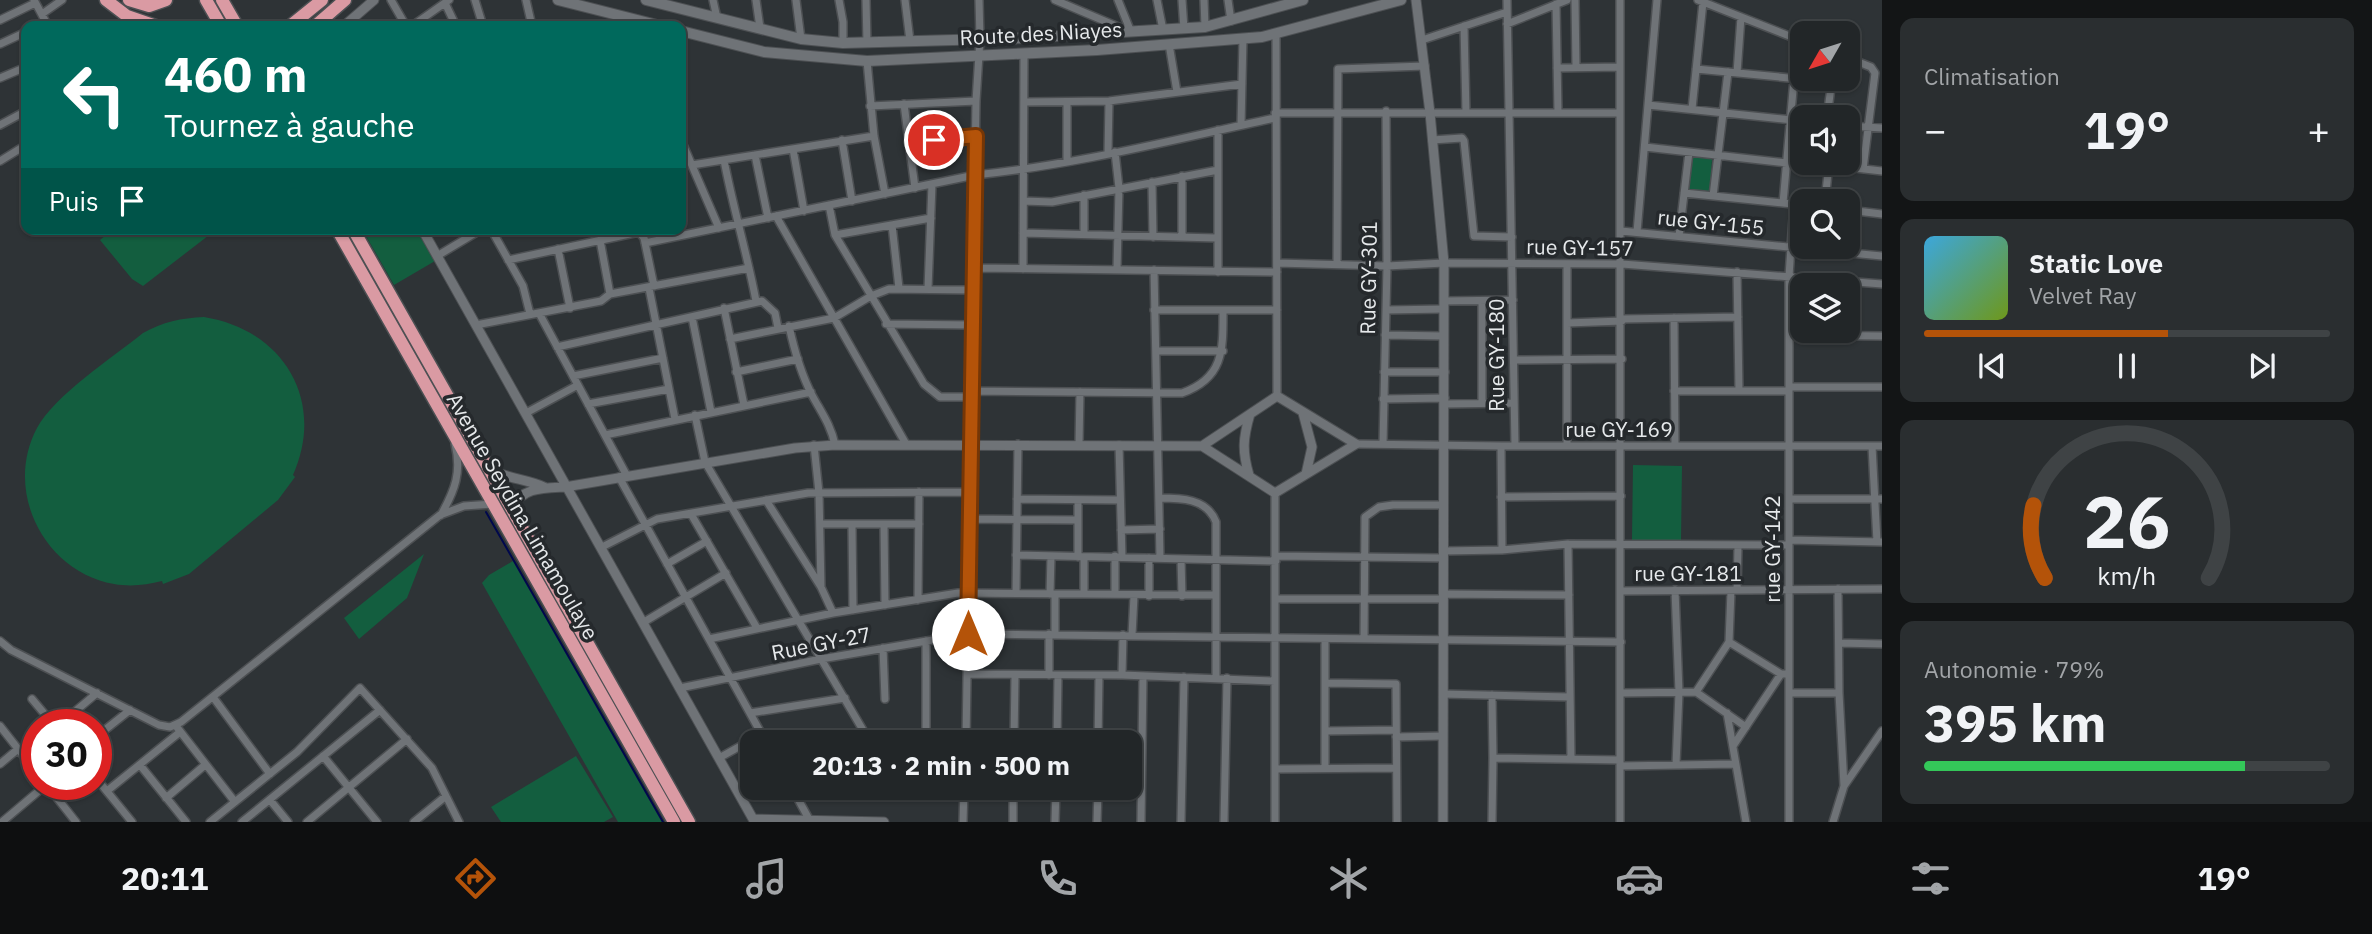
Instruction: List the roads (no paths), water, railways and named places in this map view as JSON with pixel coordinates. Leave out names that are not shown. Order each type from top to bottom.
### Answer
[{"type":"highway","points":[[106,0],[127,16],[142,21]]},
{"type":"highway","points":[[129,0],[149,6],[166,0]]},
{"type":"highway","points":[[206,0],[218,21]]},
{"type":"highway","points":[[296,21],[322,0]]},
{"type":"highway","points":[[321,21],[345,0]]},
{"type":"highway","points":[[225,5],[234,21]]},
{"type":"highway","points":[[225,5],[241,21]]},
{"type":"highway","name":"Avenue Seydina Limamoulaye","points":[[340,235],[674,822]]},
{"type":"highway","name":"Avenue Seydina Limamoulaye","points":[[356,235],[689,822]]},
{"type":"main road","points":[[558,0],[639,21]]},
{"type":"main road","name":"Route des Niayes","points":[[646,0],[801,39],[844,43],[1184,29],[1231,21],[1270,4],[1304,0]]},
{"type":"main road","name":"Route des Niayes","points":[[686,32],[764,52],[867,61],[1024,54],[1276,35],[1401,0]]},
{"type":"street","points":[[41,14],[62,0]]},
{"type":"street","points":[[357,21],[374,0]]},
{"type":"street","points":[[391,0],[403,21]]},
{"type":"street","points":[[475,0],[481,21]]},
{"type":"street","points":[[526,0],[532,21]]},
{"type":"street","points":[[713,0],[717,18]]},
{"type":"street","points":[[756,0],[760,28]]},
{"type":"street","points":[[796,0],[801,39]]},
{"type":"street","points":[[839,0],[844,22],[844,43]]},
{"type":"street","points":[[866,0],[867,43]]},
{"type":"street","points":[[905,0],[910,41]]},
{"type":"street","points":[[966,730],[979,0]]},
{"type":"street","points":[[1055,0],[1131,32]]},
{"type":"street","points":[[1118,0],[1131,32]]},
{"type":"street","points":[[1157,0],[1163,30]]},
{"type":"street","points":[[1182,0],[1184,29]]},
{"type":"street","points":[[1204,0],[1205,27]]},
{"type":"street","points":[[1228,0],[1231,21]]},
{"type":"street","points":[[1416,0],[1444,263],[1443,822]]},
{"type":"street","name":"Rue GY-180","points":[[1507,0],[1515,446]]},
{"type":"street","points":[[1507,24],[1567,0]]},
{"type":"street","points":[[1575,0],[1576,67]]},
{"type":"street","points":[[1620,0],[1620,822]]},
{"type":"street","points":[[1637,232],[1657,0]]},
{"type":"street","points":[[0,20],[34,1],[43,21]]},
{"type":"street","points":[[419,21],[447,1],[454,21]]},
{"type":"street","points":[[1692,109],[1704,1],[1790,36]]},
{"type":"street","points":[[1556,5],[1558,113]]},
{"type":"street","points":[[1422,40],[1507,12]]},
{"type":"street","points":[[1737,73],[1741,17]]},
{"type":"street","points":[[1464,26],[1466,113]]},
{"type":"street","points":[[0,44],[21,34]]},
{"type":"street","points":[[1276,35],[1277,396]]},
{"type":"street","points":[[1241,125],[1243,38]]},
{"type":"street","points":[[1169,44],[1177,92]]},
{"type":"street","points":[[1023,269],[1026,102],[1024,54]]},
{"type":"street","points":[[867,61],[874,136],[885,194]]},
{"type":"street","points":[[1860,63],[1874,69],[1863,169]]},
{"type":"street","points":[[1337,263],[1337,71],[1340,67],[1425,66]]},
{"type":"street","points":[[1558,68],[1620,67]]},
{"type":"street","points":[[0,78],[21,69]]},
{"type":"street","points":[[1696,69],[1790,79]]},
{"type":"street","points":[[1713,196],[1728,72]]},
{"type":"street","points":[[1026,102],[1109,101],[1242,84]]},
{"type":"street","points":[[870,106],[976,101]]},
{"type":"street","points":[[1109,101],[1111,152],[1119,188],[1117,269]]},
{"type":"street","points":[[1067,103],[1067,162]]},
{"type":"street","points":[[904,104],[915,188]]},
{"type":"street","points":[[1648,105],[1790,120],[1783,203]]},
{"type":"street","points":[[686,235],[932,184],[1067,162],[1275,116],[1337,111],[1620,113]]},
{"type":"street","name":"Rue GY-301","points":[[1383,444],[1387,266],[1386,111]]},
{"type":"street","points":[[0,125],[21,114]]},
{"type":"street","points":[[1860,126],[1882,128]]},
{"type":"street","points":[[1218,130],[1218,272]]},
{"type":"street","points":[[692,165],[874,136]]},
{"type":"street","points":[[908,142],[976,136]]},
{"type":"street","points":[[1432,140],[1462,138],[1464,141],[1474,236],[1512,237]]},
{"type":"street","points":[[842,140],[852,201]]},
{"type":"street","points":[[1645,147],[1787,163]]},
{"type":"street","points":[[0,160],[21,148]]},
{"type":"street","points":[[793,149],[804,211]]},
{"type":"street","points":[[686,151],[719,228]]},
{"type":"street","points":[[1679,236],[1689,152]]},
{"type":"street","points":[[755,155],[772,217],[906,444]]},
{"type":"street","points":[[724,160],[756,301]]},
{"type":"street","points":[[1860,169],[1882,171]]},
{"type":"street","points":[[1024,201],[1052,202],[1217,170]]},
{"type":"street","points":[[1182,176],[1182,237]]},
{"type":"street","points":[[1152,182],[1153,237]]},
{"type":"street","points":[[928,289],[932,184]]},
{"type":"street","points":[[1684,193],[1790,204]]},
{"type":"street","points":[[1084,195],[1084,234]]},
{"type":"street","points":[[829,205],[835,235],[886,324],[924,384],[940,397],[1080,392],[1182,393],[1192,389],[1214,372],[1223,351],[1223,311]]},
{"type":"street","points":[[1860,211],[1882,214]]},
{"type":"street","points":[[835,235],[931,218]]},
{"type":"street","points":[[892,225],[899,288]]},
{"type":"street","name":"rue GY-155","points":[[1621,231],[1790,247]]},
{"type":"street","points":[[1023,233],[1217,237]]},
{"type":"street","points":[[425,235],[565,487],[644,622],[751,821],[884,822]]},
{"type":"street","points":[[437,256],[472,235]]},
{"type":"street","points":[[494,235],[523,286],[535,314],[589,404],[645,524],[760,730]]},
{"type":"street","points":[[605,235],[610,294]]},
{"type":"street","points":[[508,260],[619,235]]},
{"type":"street","points":[[641,235],[645,243],[657,326],[675,419]]},
{"type":"street","points":[[645,243],[684,235]]},
{"type":"street","points":[[558,249],[570,308]]},
{"type":"street","name":"rue GY-155","points":[[1860,254],[1882,256]]},
{"type":"street","name":"rue GY-142","points":[[1789,822],[1789,693],[1785,674],[1789,590],[1790,259]]},
{"type":"street","name":"rue GY-157","points":[[973,268],[1218,272],[1337,263],[1387,266],[1444,263],[1622,264],[1882,284]]},
{"type":"street","points":[[1567,264],[1567,446]]},
{"type":"street","points":[[476,325],[601,301],[610,294],[750,268]]},
{"type":"street","points":[[1154,270],[1160,558]]},
{"type":"street","points":[[1737,272],[1739,391]]},
{"type":"street","points":[[730,339],[834,318],[871,296],[890,289],[973,290]]},
{"type":"street","points":[[557,347],[762,300],[777,319],[778,328]]},
{"type":"street","points":[[1386,310],[1513,300]]},
{"type":"street","points":[[1482,301],[1482,403]]},
{"type":"street","points":[[724,308],[744,405]]},
{"type":"street","points":[[1154,310],[1277,310]]},
{"type":"street","points":[[692,317],[711,412]]},
{"type":"street","points":[[1567,323],[1738,317]]},
{"type":"street","points":[[1674,318],[1675,446]]},
{"type":"street","points":[[886,324],[973,325]]},
{"type":"street","points":[[789,326],[798,359],[811,392],[829,423],[835,445]]},
{"type":"street","points":[[1385,335],[1444,336]]},
{"type":"street","points":[[1789,335],[1882,336]]},
{"type":"street","points":[[1157,351],[1223,351]]},
{"type":"street","points":[[573,376],[663,358]]},
{"type":"street","points":[[736,372],[798,359]]},
{"type":"street","points":[[1514,360],[1622,359]]},
{"type":"street","points":[[1384,372],[1445,372]]},
{"type":"street","points":[[526,413],[578,385]]},
{"type":"street","points":[[1674,391],[1882,387]]},
{"type":"street","points":[[589,404],[669,389]]},
{"type":"street","points":[[605,435],[811,392]]},
{"type":"street","points":[[1079,444],[1080,392]]},
{"type":"street","points":[[1275,493],[1356,444],[1277,396]]},
{"type":"street","points":[[1202,446],[1277,396]]},
{"type":"street","points":[[1383,400],[1514,403]]},
{"type":"street","points":[[1303,413],[1312,447],[1306,474]]},
{"type":"street","points":[[1250,414],[1243,436],[1244,458],[1250,475]]},
{"type":"street","points":[[695,415],[705,463],[864,730]]},
{"type":"street","points":[[440,515],[452,495],[459,471],[453,432]]},
{"type":"street","points":[[512,509],[517,497],[544,488],[835,445],[971,443],[1202,446],[1275,493]]},
{"type":"street","points":[[1016,593],[1018,444]]},
{"type":"street","name":"rue GY-169","points":[[1356,444],[1882,446]]},
{"type":"street","points":[[1115,594],[1121,530],[1119,445]]},
{"type":"street","points":[[814,446],[819,493],[821,587]]},
{"type":"street","points":[[1501,446],[1502,550]]},
{"type":"street","points":[[1016,555],[1217,559],[1443,555],[1568,544],[1738,547],[1789,542],[1879,542],[1879,499],[1872,446]]},
{"type":"street","points":[[489,468],[504,476],[528,480],[544,488]]},
{"type":"street","points":[[918,600],[919,492]]},
{"type":"street","points":[[602,547],[657,519],[766,500],[819,493],[970,492]]},
{"type":"street","points":[[1275,493],[1275,822]]},
{"type":"street","points":[[1502,496],[1621,496]]},
{"type":"street","points":[[1159,498],[1189,499],[1211,513],[1216,522],[1216,678]]},
{"type":"street","points":[[1017,499],[1119,500]]},
{"type":"street","points":[[1789,499],[1879,499]]},
{"type":"street","points":[[766,500],[821,587],[834,613]]},
{"type":"street","points":[[1078,500],[1084,594]]},
{"type":"street","points":[[112,787],[140,765],[213,697],[440,515],[464,506],[494,505]]},
{"type":"street","points":[[1364,639],[1365,517],[1380,507],[1393,505],[1443,505]]},
{"type":"street","points":[[691,514],[757,628]]},
{"type":"street","points":[[969,519],[1078,520]]},
{"type":"street","points":[[820,524],[919,524]]},
{"type":"street","points":[[852,525],[853,610]]},
{"type":"street","points":[[884,525],[885,605]]},
{"type":"street","points":[[1121,530],[1160,529]]},
{"type":"street","points":[[667,564],[707,541]]},
{"type":"street","points":[[1568,544],[1571,759]]},
{"type":"street","points":[[1696,692],[1729,642],[1738,547]]},
{"type":"street","points":[[1049,676],[1052,634],[1051,556]]},
{"type":"street","points":[[1149,558],[1149,596]]},
{"type":"street","points":[[1181,559],[1182,596]]},
{"type":"street","points":[[644,622],[726,573]]},
{"type":"street","points":[[1838,589],[1839,693],[1844,786]]},
{"type":"street","name":"rue GY-181","points":[[1621,591],[1882,589]]},
{"type":"street","points":[[1675,590],[1679,692],[1676,765]]},
{"type":"street","points":[[709,639],[799,619],[968,593],[1215,596]]},
{"type":"street","points":[[1276,599],[1569,595]]},
{"type":"street","points":[[1132,635],[1134,596]]},
{"type":"street","name":"Rue GY-27","points":[[680,688],[821,659],[968,634],[1621,642]]},
{"type":"street","points":[[1122,675],[1123,635]]},
{"type":"street","points":[[1325,639],[1325,768]]},
{"type":"street","points":[[0,641],[11,650],[159,725],[178,729],[235,802]]},
{"type":"street","points":[[926,641],[926,730]]},
{"type":"street","points":[[1729,642],[1785,674],[1732,747]]},
{"type":"street","points":[[1839,643],[1882,644]]},
{"type":"street","points":[[883,648],[885,699]]},
{"type":"street","points":[[968,674],[1122,675],[1275,681]]},
{"type":"street","points":[[1014,730],[1015,676]]},
{"type":"street","points":[[1057,730],[1058,676]]},
{"type":"street","points":[[1098,730],[1099,676]]},
{"type":"street","points":[[1141,822],[1143,676]]},
{"type":"street","points":[[1181,822],[1184,677]]},
{"type":"street","points":[[1224,822],[1227,678]]},
{"type":"street","points":[[1325,683],[1396,684],[1396,822]]},
{"type":"street","points":[[210,822],[297,752],[360,688],[432,768],[459,822]]},
{"type":"street","points":[[1621,693],[1696,692],[1746,727]]},
{"type":"street","points":[[78,709],[97,693]]},
{"type":"street","points":[[1789,693],[1839,693]]},
{"type":"street","points":[[1443,694],[1570,697]]},
{"type":"street","points":[[1492,695],[1492,822]]},
{"type":"street","points":[[213,697],[270,774]]},
{"type":"street","points":[[750,713],[845,698]]},
{"type":"street","points":[[32,699],[40,709]]},
{"type":"street","points":[[112,724],[130,710]]},
{"type":"street","points":[[242,822],[380,710]]},
{"type":"street","points":[[1727,713],[1746,822]]},
{"type":"street","points":[[0,726],[21,753]]},
{"type":"street","points":[[1325,731],[1443,736]]},
{"type":"street","points":[[1833,822],[1844,786],[1882,731]]},
{"type":"street","points":[[307,822],[407,739]]},
{"type":"street","points":[[719,758],[740,746]]},
{"type":"street","points":[[0,764],[18,749]]},
{"type":"street","points":[[323,756],[377,822]]},
{"type":"street","points":[[1493,758],[1676,765],[1735,764]]},
{"type":"street","points":[[140,765],[186,822]]},
{"type":"street","points":[[166,797],[205,765]]},
{"type":"street","points":[[1275,769],[1396,768]]},
{"type":"street","points":[[414,822],[446,796]]},
{"type":"street","points":[[112,797],[132,822]]},
{"type":"street","points":[[6,820],[29,800]]},
{"type":"street","points":[[59,800],[76,822]]},
{"type":"street","points":[[270,800],[288,822]]},
{"type":"street","points":[[799,800],[810,821]]},
{"type":"street","points":[[963,822],[964,800]]},
{"type":"street","points":[[1013,800],[1013,822]]},
{"type":"street","points":[[1055,822],[1056,800]]},
{"type":"street","points":[[1097,822],[1098,800]]},
{"type":"street","points":[[224,822],[226,810]]},
{"type":"waterway","points":[[486,512],[663,822]]}]
